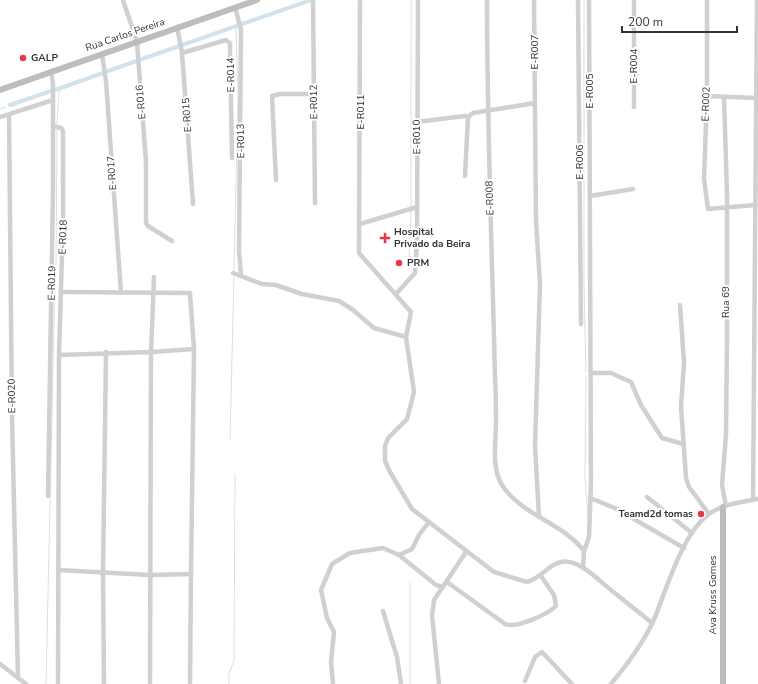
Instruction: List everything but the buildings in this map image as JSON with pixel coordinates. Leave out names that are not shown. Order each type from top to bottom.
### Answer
[{"type":"street","name":"E-R016","points":[[123,0],[137,42],[146,162],[146,223],[148,226],[172,240]]},
{"type":"street","name":"Rua Carlos Pereira","points":[[0,90],[257,0]]},
{"type":"street","name":"E-R012","points":[[313,0],[315,203]]},
{"type":"street","name":"E-R011","points":[[360,0],[359,252],[411,312],[406,337]]},
{"type":"street","name":"E-R010","points":[[396,294],[415,273],[417,207],[416,122],[418,0]]},
{"type":"street","name":"E-R008","points":[[487,0],[487,110],[496,396],[494,451],[499,477],[508,492],[539,517],[573,539],[584,551]]},
{"type":"street","name":"E-R007","points":[[534,0],[536,221],[540,284],[535,446],[539,517]]},
{"type":"street","name":"E-R006","points":[[578,0],[581,324]]},
{"type":"street","name":"E-R005","points":[[589,0],[590,196]]},
{"type":"street","name":"E-R004","points":[[634,0],[634,107]]},
{"type":"street","name":"E-R002","points":[[707,0],[707,96],[704,179],[708,209],[726,208]]},
{"type":"street","points":[[611,684],[628,664],[652,623],[684,548],[692,533],[709,514],[724,506],[756,500],[755,205],[757,0]]},
{"type":"street","name":"E-R013","points":[[236,7],[241,30],[239,251],[241,276]]},
{"type":"street","name":"E-R015","points":[[177,27],[182,53],[193,204]]},
{"type":"street","name":"E-R014","points":[[182,53],[226,40],[230,43],[232,158]]},
{"type":"street","name":"E-R017","points":[[102,54],[106,82],[121,293]]},
{"type":"street","name":"E-R019","points":[[48,496],[52,275],[53,100],[51,71]]},
{"type":"street","points":[[276,180],[272,96],[280,94],[314,94]]},
{"type":"street","points":[[707,96],[756,98]]},
{"type":"street","name":"Rua 69","points":[[724,97],[726,208],[726,434],[722,485],[724,506]]},
{"type":"street","points":[[0,117],[53,100]]},
{"type":"street","points":[[416,122],[465,116],[468,117],[473,113],[487,110],[535,103]]},
{"type":"street","name":"E-R020","points":[[9,115],[12,415],[18,678]]},
{"type":"street","points":[[466,176],[468,117]]},
{"type":"street","name":"E-R018","points":[[53,126],[61,128],[63,131],[64,222],[59,355],[58,684]]},
{"type":"street","points":[[583,568],[584,551],[589,537],[590,498],[590,196],[633,189]]},
{"type":"street","points":[[726,208],[755,205]]},
{"type":"street","points":[[360,224],[417,207]]},
{"type":"street","points":[[233,273],[264,284],[276,285],[302,294],[339,301],[353,310],[372,327],[406,337],[414,392],[406,419],[388,438],[385,446],[385,461],[408,504],[429,522],[466,552],[494,572],[517,580],[527,582],[541,576],[549,568],[559,562],[568,562],[583,568],[600,580],[652,623]]},
{"type":"street","points":[[52,275],[61,275]]},
{"type":"street","points":[[150,684],[151,352],[154,277]]},
{"type":"street","points":[[62,292],[153,294],[190,293],[194,349],[190,684]]},
{"type":"street","points":[[680,305],[684,363],[681,406],[687,483],[709,514]]},
{"type":"street","points":[[59,355],[194,349]]},
{"type":"street","points":[[104,684],[103,573],[106,352]]},
{"type":"street","points":[[591,373],[611,373],[631,382],[641,405],[662,438],[683,444]]},
{"type":"street","points":[[647,497],[692,533]]},
{"type":"street","points":[[590,498],[614,508],[684,548]]},
{"type":"street","name":"Ava Kruss Gomes","points":[[723,684],[724,506]]},
{"type":"street","points":[[399,555],[412,549],[418,535],[429,522]]},
{"type":"street","points":[[333,684],[331,662],[334,632],[327,618],[321,590],[332,564],[343,556],[358,551],[382,548],[399,555],[436,585],[443,587]]},
{"type":"street","points":[[438,684],[432,615],[434,602],[466,552]]},
{"type":"street","points":[[58,570],[150,575],[191,574]]},
{"type":"street","points":[[446,582],[505,624],[516,625],[552,610],[556,606],[554,595],[541,576]]},
{"type":"street","points":[[436,585],[440,593]]},
{"type":"street","points":[[383,611],[397,657],[401,684]]},
{"type":"street","points":[[525,681],[536,657],[542,652],[572,684]]},
{"type":"street","points":[[0,664],[26,684]]},
{"type":"waterway","points":[[108,71],[311,0]]},
{"type":"waterway","points":[[411,0],[411,208]]},
{"type":"waterway","points":[[584,0],[584,286],[586,372]]},
{"type":"waterway","points":[[234,272],[238,94],[236,27]]},
{"type":"waterway","points":[[55,90],[103,73]]},
{"type":"waterway","points":[[57,124],[59,90]]},
{"type":"waterway","points":[[10,105],[51,91]]},
{"type":"waterway","points":[[0,109],[6,107]]},
{"type":"waterway","points":[[56,271],[57,130]]},
{"type":"waterway","points":[[409,260],[411,211]]},
{"type":"waterway","points":[[230,439],[234,275]]},
{"type":"waterway","points":[[46,684],[55,278]]},
{"type":"waterway","points":[[586,375],[585,477],[588,516]]},
{"type":"waterway","points":[[229,684],[229,674],[234,660],[235,474]]},
{"type":"waterway","points":[[410,583],[410,684]]},
{"type":"place","name":"GALP","points":[[23,58]]},
{"type":"place","name":"Hospital Privado da Beira","points":[[385,238]]},
{"type":"place","name":"PRM","points":[[399,263]]},
{"type":"place","name":"Teamd2d tomas","points":[[701,514]]}]
